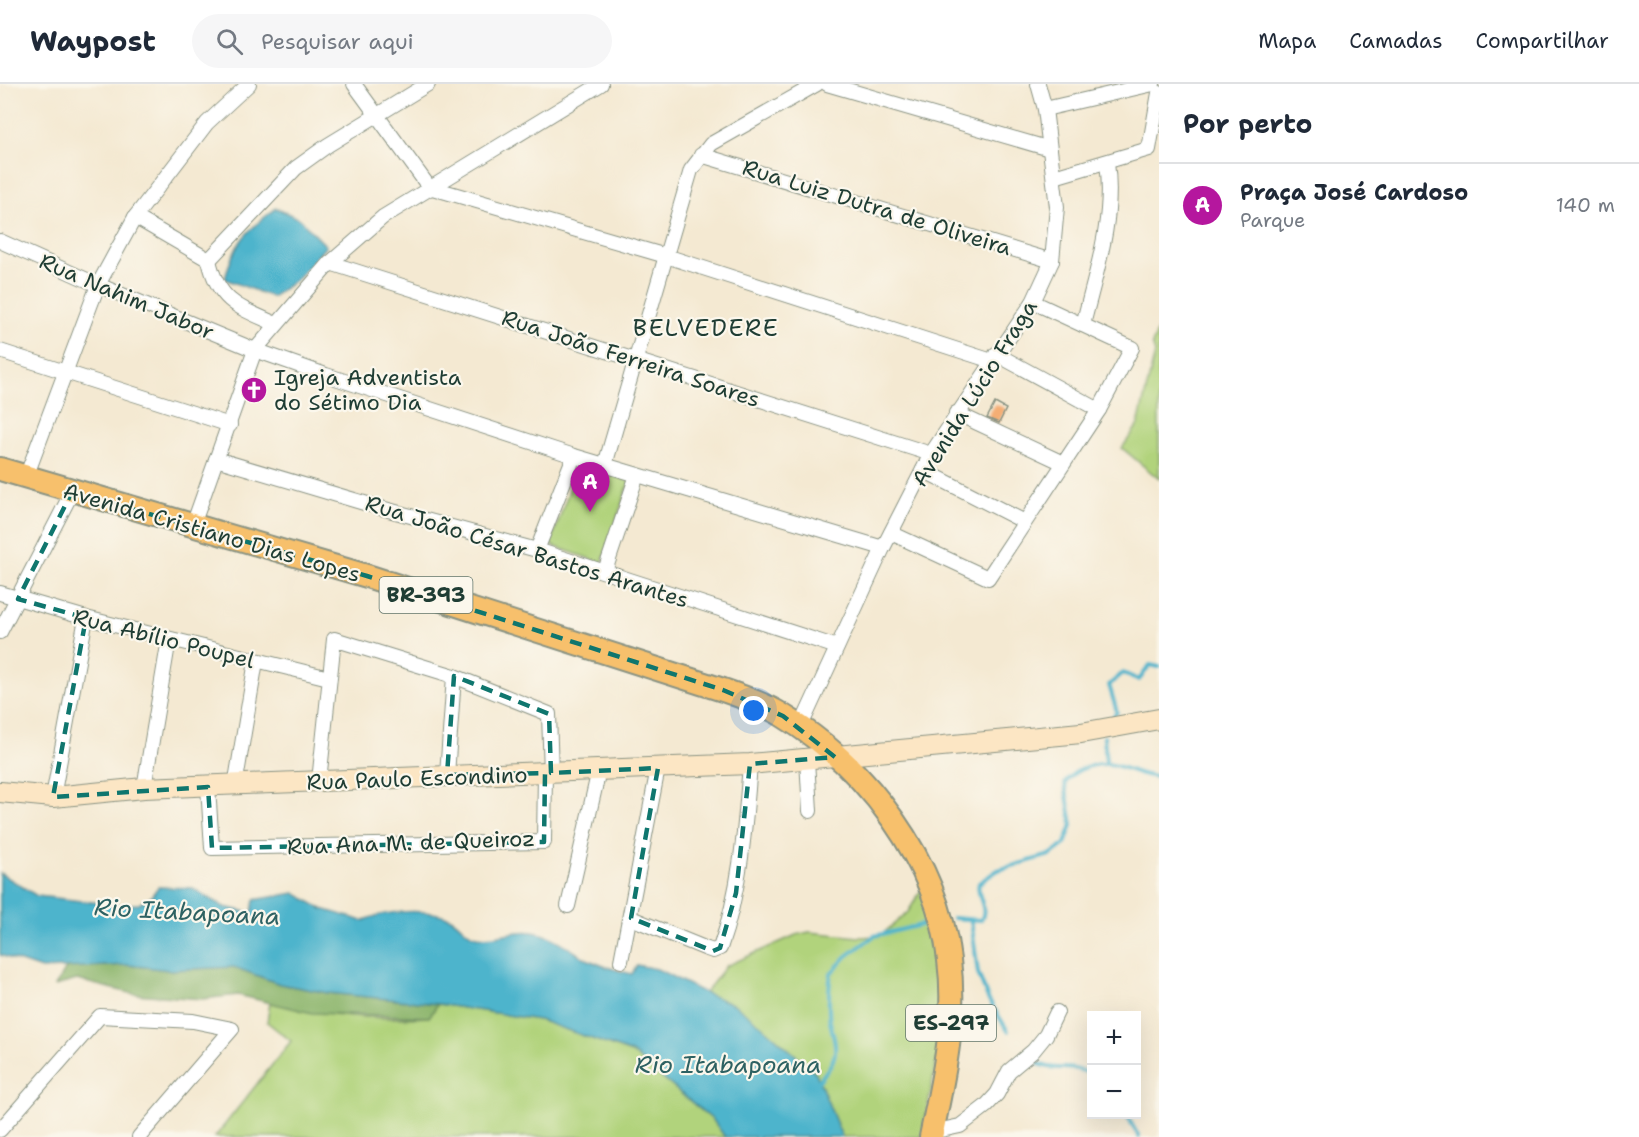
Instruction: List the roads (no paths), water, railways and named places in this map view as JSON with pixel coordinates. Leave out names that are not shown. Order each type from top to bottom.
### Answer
[{"type":"main road","name":"Avenida Cristiano Dias Lopes","points":[[0,469],[378,580],[723,690],[771,709],[800,728],[878,798],[895,821],[926,881],[943,932],[950,960],[951,1027],[932,1135]]},
{"type":"main road","name":"Rua Paulo Escondino","points":[[0,792],[53,797],[144,788],[750,764],[1081,733],[1159,719]]},
{"type":"street","points":[[26,477],[98,285],[135,218],[207,123],[249,84]]},
{"type":"street","points":[[354,84],[429,187],[666,256],[994,358],[1099,410]]},
{"type":"street","points":[[208,260],[296,168],[428,84]]},
{"type":"street","points":[[193,525],[255,350],[330,263],[383,217],[601,84]]},
{"type":"street","points":[[604,465],[691,170],[711,144],[817,84]]},
{"type":"street","points":[[827,84],[1050,149]]},
{"type":"street","name":"Avenida Lúcio Fraga","points":[[800,728],[883,548],[931,454],[956,413],[1033,302],[1052,261],[1057,207],[1045,109],[1038,84]]},
{"type":"street","points":[[1045,109],[1153,84]]},
{"type":"street","points":[[1054,177],[1149,149],[1159,93]]},
{"type":"street","name":"Rua Luiz Dutra de Oliveira","points":[[701,155],[1052,261]]},
{"type":"street","points":[[1083,325],[1105,235],[1110,184],[1107,163]]},
{"type":"street","points":[[135,218],[208,260],[213,281],[233,305],[276,324]]},
{"type":"street","name":"Rua Nahim Jabor","points":[[0,241],[98,285],[255,350],[574,456],[883,548]]},
{"type":"street","name":"Rua João Ferreira Soares","points":[[330,263],[931,454]]},
{"type":"street","points":[[891,533],[988,578],[1023,521],[1099,410],[1132,351],[1125,344],[1033,302]]},
{"type":"street","points":[[0,351],[230,425]]},
{"type":"street","points":[[956,413],[1063,464]]},
{"type":"street","points":[[537,550],[574,456]]},
{"type":"street","name":"Rua João César Bastos Arantes","points":[[216,459],[381,508],[537,550],[837,646]]},
{"type":"street","points":[[923,470],[1023,521]]},
{"type":"street","points":[[605,571],[637,475]]},
{"type":"street","points":[[0,632],[72,492]]},
{"type":"street","name":"Rua Abílio Poupel","points":[[0,593],[86,618],[329,678]]},
{"type":"street","points":[[53,797],[86,618]]},
{"type":"street","points":[[144,788],[169,639]]},
{"type":"street","points":[[320,781],[334,639],[453,676],[549,714],[548,773]]},
{"type":"street","points":[[235,786],[256,661]]},
{"type":"street","points":[[447,776],[453,676]]},
{"type":"street","points":[[807,760],[810,811]]},
{"type":"street","points":[[631,918],[707,949],[714,951],[720,948],[732,912],[740,874],[750,764]]},
{"type":"street","points":[[621,961],[658,768]]},
{"type":"street","points":[[568,906],[599,770]]},
{"type":"street","name":"Rua Ana M. de Queiroz","points":[[208,787],[212,848],[544,842],[548,773]]},
{"type":"street","points":[[932,1135],[960,1126],[986,1106],[997,1095],[1009,1071],[1033,1051],[1046,1035],[1057,1012]]},
{"type":"street","points":[[0,1130],[100,1016],[193,1021],[232,1029],[139,1137]]},
{"type":"water","points":[[276,208],[300,219],[326,246],[297,279],[272,297],[225,279],[237,246],[249,231]]},
{"type":"water","name":"Rio Itabapoana","points":[[0,873],[37,896],[119,905],[139,904],[150,898],[158,887],[192,888],[224,907],[252,913],[254,900],[295,893],[322,909],[363,921],[382,914],[430,913],[451,918],[473,935],[488,937],[532,932],[562,943],[581,956],[610,968],[632,974],[637,965],[657,969],[735,1005],[816,1073],[842,1137],[725,1137],[713,1120],[632,1053],[539,1020],[438,1004],[328,993],[280,984],[234,967],[169,970],[128,965],[41,969],[0,955]]},
{"type":"waterway","points":[[1111,720],[1117,712],[1109,685],[1123,673],[1139,680],[1150,665],[1159,667]]},
{"type":"waterway","points":[[1104,737],[1106,763]]},
{"type":"waterway","points":[[953,918],[981,920],[984,911],[978,888],[979,883],[998,870],[1050,855],[1065,844],[1072,825],[1065,784],[1074,773],[1094,765],[1104,764],[1159,777]]},
{"type":"waterway","points":[[971,920],[978,973],[988,999],[1008,1031]]},
{"type":"waterway","points":[[817,1083],[835,1054],[829,1011],[831,973],[847,956],[874,936],[934,922]]},
{"type":"waterway","points":[[1035,1062],[1049,1067],[1087,1072]]},
{"type":"waterway","points":[[1129,1119],[1139,1137]]},
{"type":"place","name":"Igreja Adventista do Sétimo Dia","points":[[254,390]]},
{"type":"place","name":"Praça José Cardoso","points":[[590,512]]},
{"type":"district","name":"BELVEDERE","points":[[706,328]]}]
